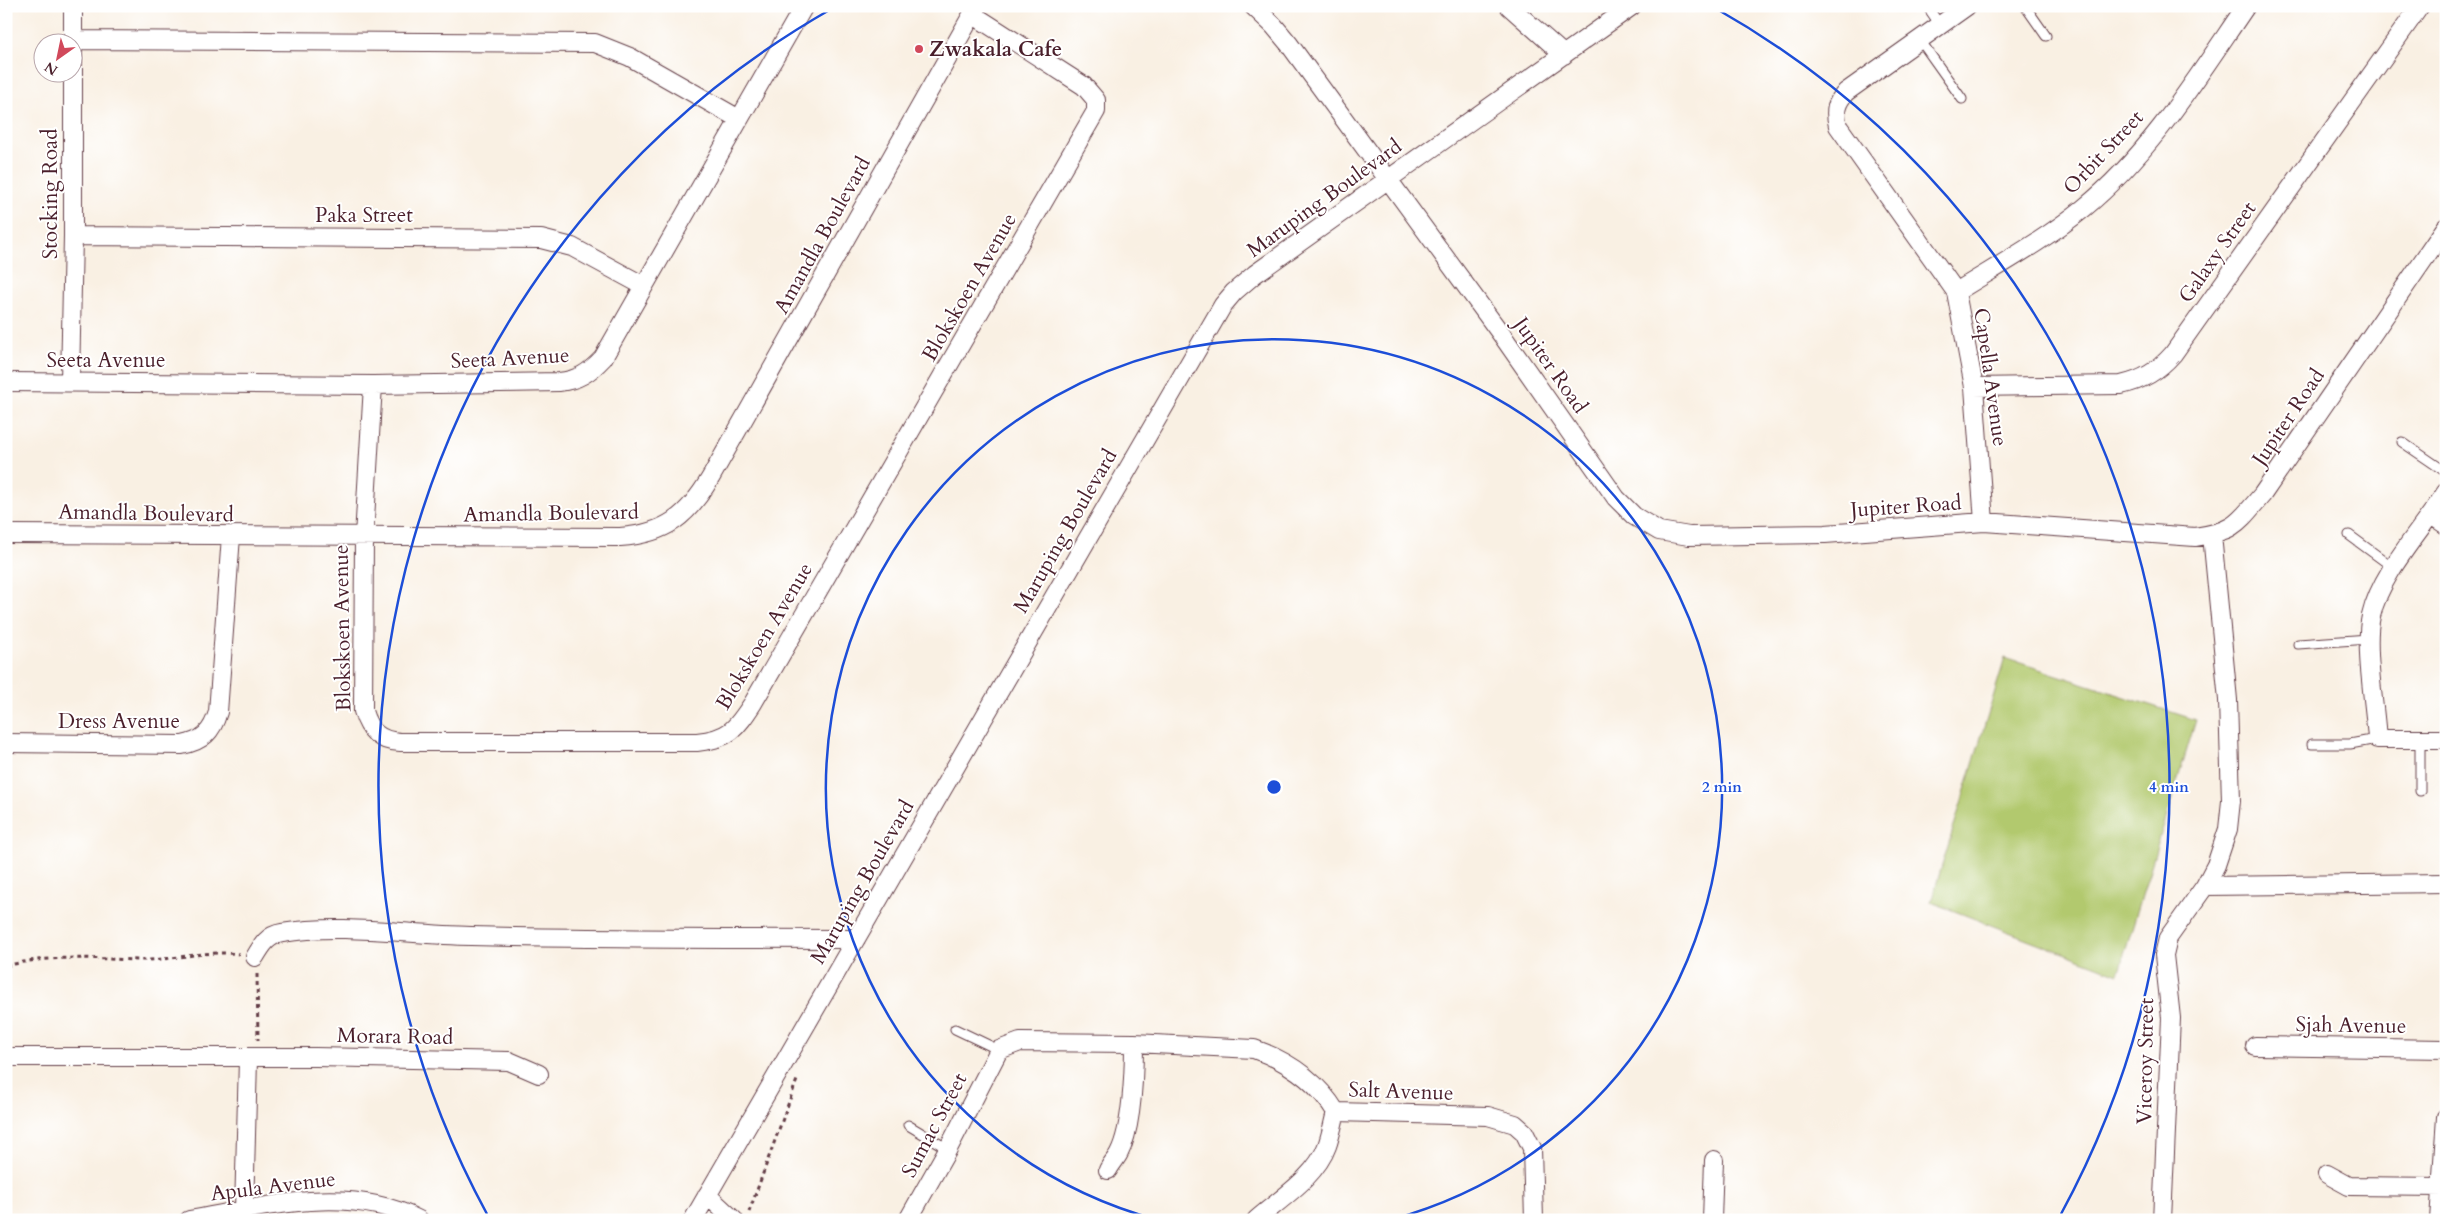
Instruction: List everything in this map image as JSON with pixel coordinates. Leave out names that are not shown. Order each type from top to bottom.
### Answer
[{"type":"street","name":"Stocking Road","points":[[73,6],[74,32]]},
{"type":"street","name":"Seeta Avenue","points":[[6,382],[373,384],[559,382],[579,378],[602,358],[804,6]]},
{"type":"street","name":"Jupiter Road","points":[[1253,6],[1289,44],[1504,338],[1616,498],[1634,516],[1659,531],[1689,536],[1724,537],[1824,534],[1984,522],[2195,537],[2227,531],[2239,521],[2262,495],[2446,227]]},
{"type":"street","points":[[1509,6],[1564,55]]},
{"type":"street","name":"Maruping Boulevard","points":[[693,1220],[1223,305],[1242,284],[1632,6]]},
{"type":"street","points":[[1920,40],[1966,6]]},
{"type":"street","name":"Orbit Street","points":[[1956,292],[2064,222],[2098,195],[2147,143],[2246,6]]},
{"type":"street","name":"Galaxy Street","points":[[1974,387],[2121,385],[2144,378],[2162,366],[2173,354],[2420,6]]},
{"type":"street","name":"Blokskoen Avenue","points":[[373,384],[364,537],[363,711],[366,724],[380,738],[389,742],[697,742],[721,738],[730,734],[753,703],[1096,111],[1096,100],[1084,86],[974,10]]},
{"type":"street","name":"Amandla Boulevard","points":[[6,534],[620,537],[653,532],[681,516],[704,490],[974,10]]},
{"type":"street","points":[[82,40],[595,43],[630,57],[739,119]]},
{"type":"street","name":"Capella Avenue","points":[[1920,40],[1846,92],[1836,106],[1835,115],[1838,126],[1956,292],[1974,387],[1984,522]]},
{"type":"street","name":"Stocking Road","points":[[70,382],[74,82]]},
{"type":"street","name":"Paka Street","points":[[73,236],[541,239],[572,246],[644,286]]},
{"type":"street","points":[[2446,492],[2394,568],[2375,604],[2369,639],[2377,739],[2446,739]]},
{"type":"street","points":[[2431,516],[2446,525]]},
{"type":"street","name":"Viceroy Street","points":[[2162,1220],[2171,1018],[2164,955],[2168,938],[2206,886],[2224,845],[2231,801],[2228,700],[2212,534]]},
{"type":"street","name":"Dress Avenue","points":[[6,743],[182,745],[194,743],[209,733],[218,712],[231,536]]},
{"type":"street","points":[[2206,886],[2446,883]]},
{"type":"street","points":[[255,957],[264,942],[280,933],[338,929],[464,936],[624,940],[856,939]]},
{"type":"street","name":"Salt Avenue","points":[[999,1050],[1020,1042],[1238,1047],[1269,1054],[1302,1074],[1318,1088],[1336,1112],[1488,1116],[1515,1124],[1524,1132],[1532,1148],[1534,1220]]},
{"type":"street","points":[[1108,1170],[1120,1152],[1125,1130],[1134,1074],[1134,1044]]},
{"type":"street","name":"Sjah Avenue","points":[[2255,1046],[2446,1049]]},
{"type":"street","name":"Sumac Street","points":[[908,1220],[948,1149],[999,1050]]},
{"type":"street","name":"Morara Road","points":[[6,1057],[316,1057],[509,1061],[539,1074]]},
{"type":"street","points":[[244,1210],[253,1058]]},
{"type":"street","points":[[1256,1220],[1298,1184],[1320,1161],[1327,1147],[1336,1112]]},
{"type":"street","points":[[2439,1220],[2446,1117]]},
{"type":"street","points":[[1712,1220],[1714,1160]]},
{"type":"street","points":[[2327,1174],[2349,1186],[2442,1187]]},
{"type":"street","points":[[707,1195],[734,1220]]},
{"type":"street","name":"Apula Avenue","points":[[189,1220],[294,1203],[356,1200],[382,1205],[419,1220]]},
{"type":"lane","points":[[1927,6],[1940,25]]},
{"type":"lane","points":[[2025,6],[2046,36]]},
{"type":"lane","points":[[1920,40],[1962,99]]},
{"type":"lane","points":[[2402,442],[2446,472]]},
{"type":"lane","points":[[2349,535],[2394,568]]},
{"type":"lane","points":[[2298,644],[2369,639]]},
{"type":"lane","points":[[2312,744],[2350,744],[2377,739]]},
{"type":"lane","points":[[2420,739],[2420,791]]},
{"type":"lane","points":[[954,1029],[999,1050]]},
{"type":"lane","points":[[908,1125],[948,1149]]},
{"type":"path","points":[[6,966],[52,958],[149,960],[222,952],[255,957],[253,1058]]},
{"type":"path","points":[[746,1220],[799,1076],[800,1067]]},
{"type":"green space","points":[[2005,658],[2196,720],[2118,974],[1931,902]]},
{"type":"place","name":"Zwakala Cafe","points":[[919,49]]}]
